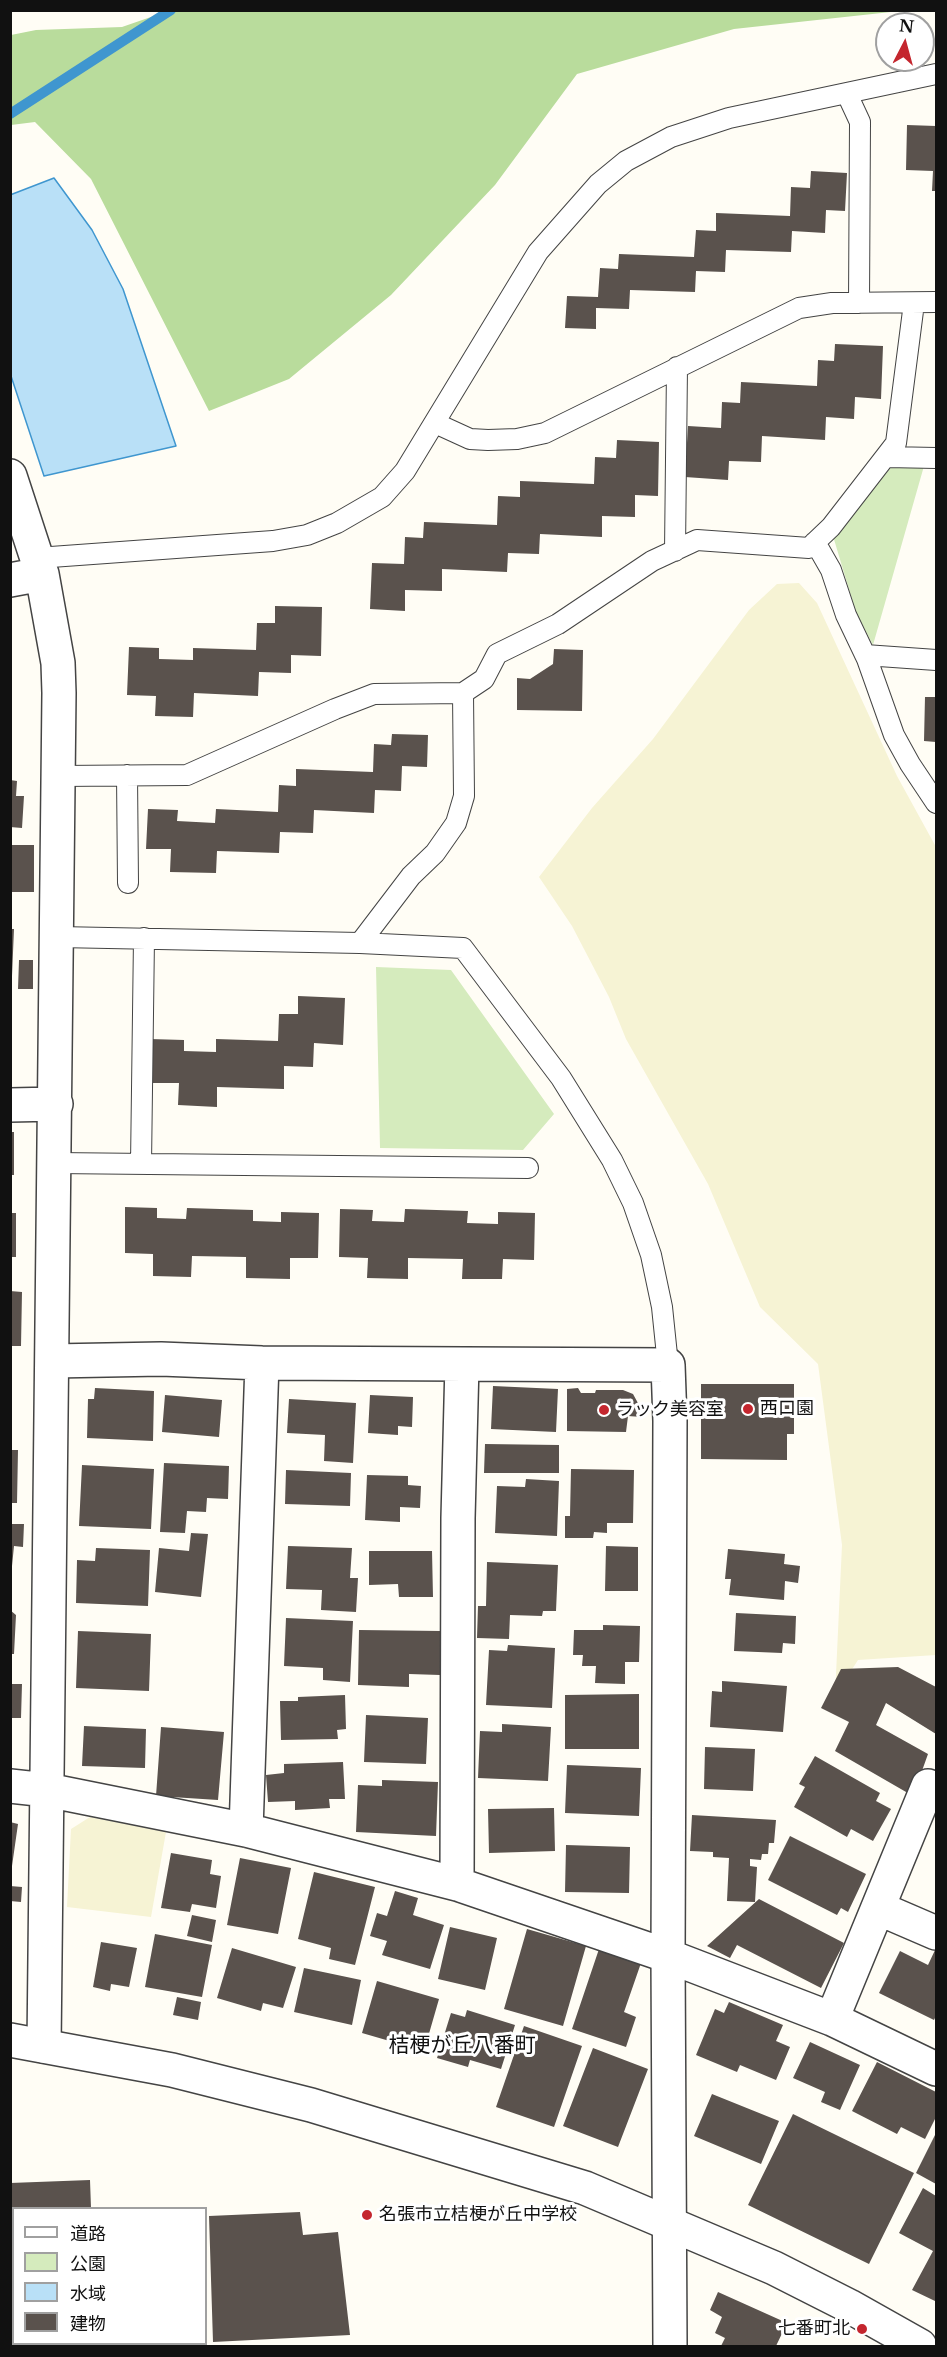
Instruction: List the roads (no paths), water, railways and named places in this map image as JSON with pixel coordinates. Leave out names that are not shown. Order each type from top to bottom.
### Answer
[{"type":"street","points":[[10,476],[39,566],[58,663],[58,938],[44,2046]]},
{"type":"street","points":[[10,580],[39,566]]},
{"type":"street","points":[[10,1105],[56,1104]]},
{"type":"street","points":[[53,1361],[161,1359],[262,1363],[668,1365],[670,1421],[668,1956],[670,2346]]},
{"type":"street","points":[[246,1830],[262,1363]]},
{"type":"street","points":[[457,1884],[458,1518],[462,1364]]},
{"type":"street","points":[[10,1785],[47,1790],[246,1830],[457,1884],[668,1956],[832,2019],[936,2069]]},
{"type":"street","points":[[832,2019],[928,1786]]},
{"type":"street","points":[[878,1908],[936,1933]]},
{"type":"street","points":[[10,2040],[172,2070],[311,2105],[585,2188],[669,2222],[785,2274],[849,2306],[920,2346]]},
{"type":"lane","points":[[39,566],[273,541],[307,535],[337,523],[382,497],[405,471],[538,252],[598,184],[626,161],[671,137],[729,117],[936,74]]},
{"type":"lane","points":[[847,94],[860,122],[859,303]]},
{"type":"lane","points":[[435,423],[470,438],[488,440],[545,433],[799,308],[832,303],[936,302]]},
{"type":"lane","points":[[59,776],[187,775],[374,694],[463,693],[484,679],[497,654],[558,624],[652,561],[697,540],[809,548],[831,526],[896,443],[914,303]]},
{"type":"lane","points":[[675,551],[677,367]]},
{"type":"lane","points":[[887,457],[936,458]]},
{"type":"lane","points":[[815,542],[831,570],[846,615],[865,655],[894,735],[936,803]]},
{"type":"lane","points":[[865,655],[936,660]]},
{"type":"lane","points":[[360,943],[411,876],[435,853],[456,823],[464,796],[463,693]]},
{"type":"lane","points":[[127,775],[128,883]]},
{"type":"lane","points":[[58,938],[360,943],[463,948],[561,1078],[612,1160],[633,1203],[651,1255],[662,1307],[668,1365]]},
{"type":"lane","points":[[141,1164],[144,938]]},
{"type":"lane","points":[[55,1163],[528,1168]]},
{"type":"water","points":[[54,178],[92,230],[123,289],[176,446],[44,476],[11,376],[10,195]]},
{"type":"waterway","points":[[10,114],[171,10]]},
{"type":"place","name":"西口園","points":[[748,1409]]},
{"type":"place","name":"ラック美容室","points":[[604,1410]]},
{"type":"place","name":"名張市立桔梗が丘中学校","points":[[367,2215]]},
{"type":"place","name":"七番町北","points":[[862,2329]]},
{"type":"district","name":"桔梗が丘八番町","points":[[462,2046]]}]
